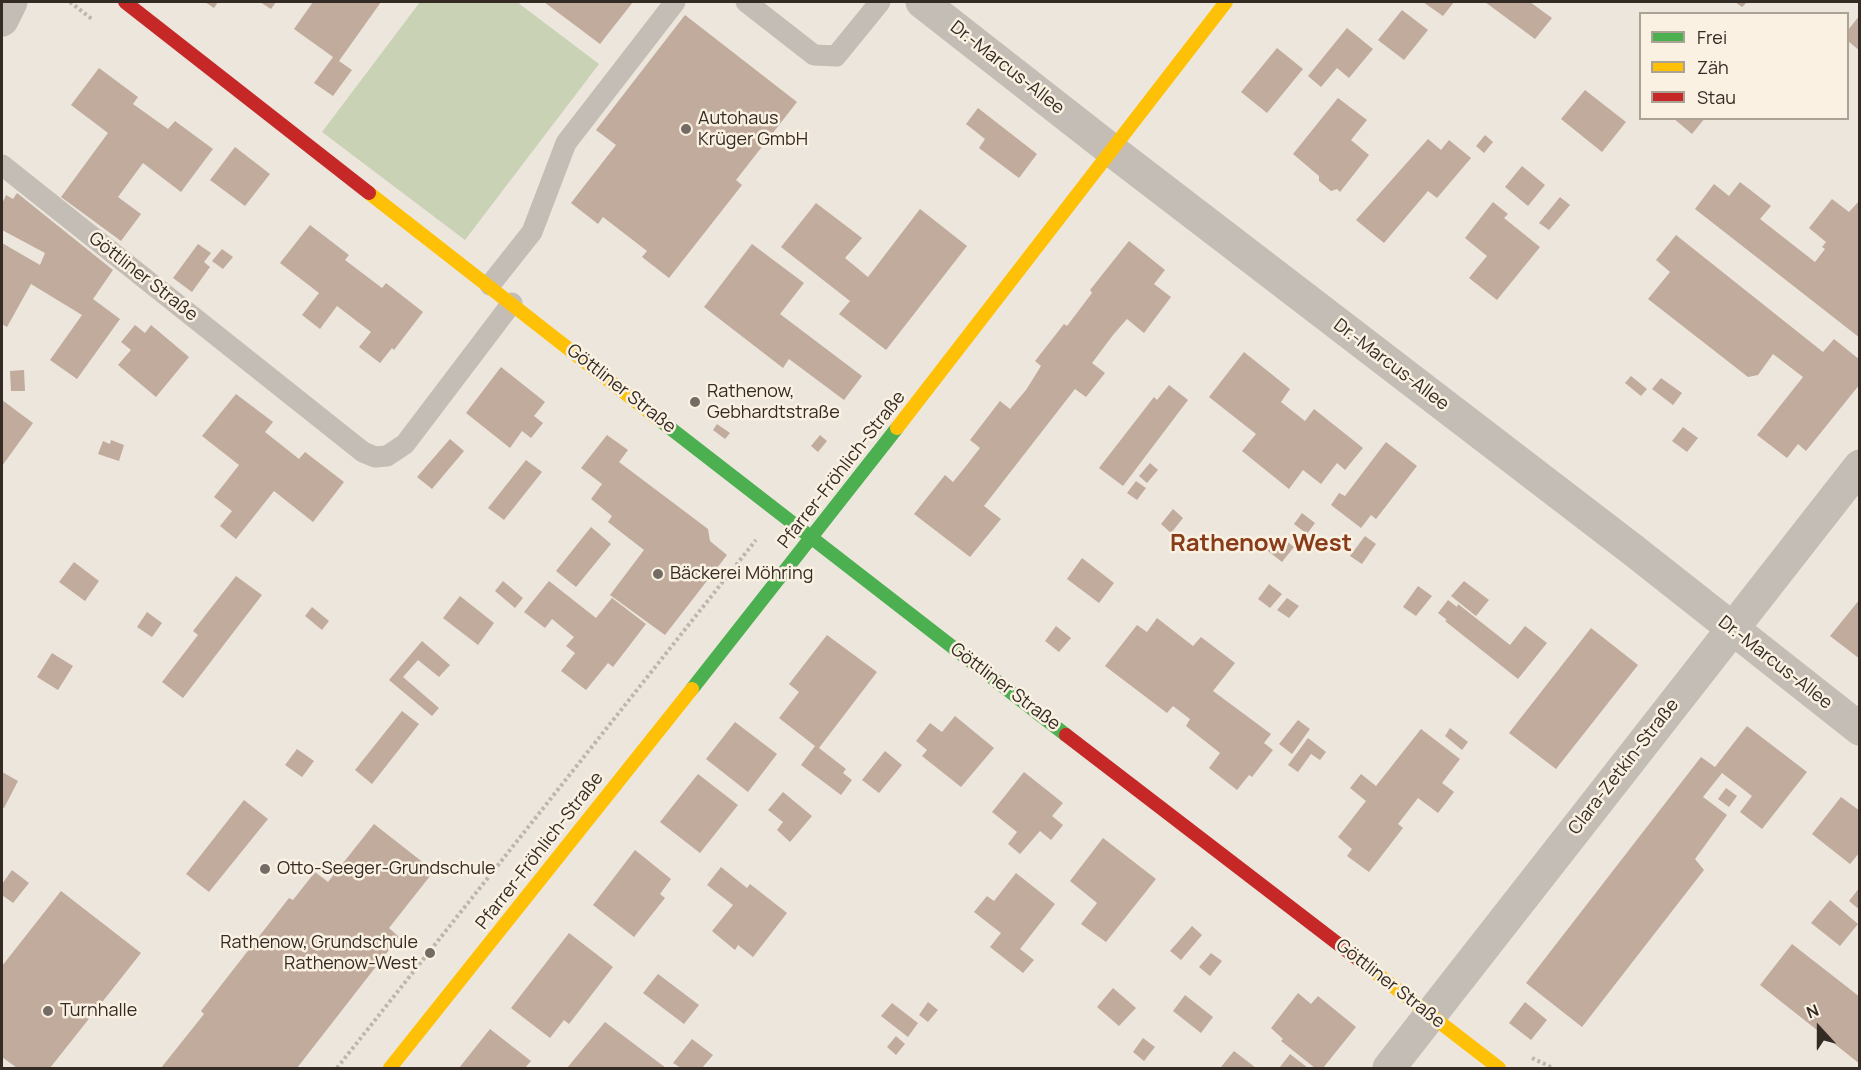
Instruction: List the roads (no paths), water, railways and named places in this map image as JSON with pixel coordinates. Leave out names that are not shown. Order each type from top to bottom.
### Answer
[{"type":"street","points":[[2,20],[11,2]]},
{"type":"street","name":"Göttliner Straße","points":[[125,2],[490,285],[811,539],[1499,1068]]},
{"type":"street","name":"Dr.-Marcus-Allee","points":[[922,2],[1633,550],[1860,729]]},
{"type":"street","name":"Pfarrer-Fröhlich-Straße","points":[[390,1068],[811,539],[1030,257],[1110,149],[1226,2]]},
{"type":"street","name":"Clara-Zetkin-Straße","points":[[1389,1068],[1860,466]]},
{"type":"lane","points":[[490,285],[532,232],[566,143],[675,2]]},
{"type":"lane","points":[[747,2],[814,54],[836,56],[880,2]]},
{"type":"lane","name":"Göttliner Straße","points":[[2,165],[363,452],[375,457],[396,452],[405,444],[512,303]]},
{"type":"place","name":"Autohaus Krüger GmbH","points":[[686,129]]},
{"type":"place","name":"Rathenow, Gebhardtstraße","points":[[695,402]]},
{"type":"place","name":"Bäckerei Möhring","points":[[658,574]]},
{"type":"place","name":"Otto-Seeger-Grundschule","points":[[265,869]]},
{"type":"place","name":"Rathenow, Grundschule Rathenow-West","points":[[430,953]]},
{"type":"place","name":"Turnhalle","points":[[48,1011]]},
{"type":"district","name":"Rathenow West","points":[[1261,544]]}]
